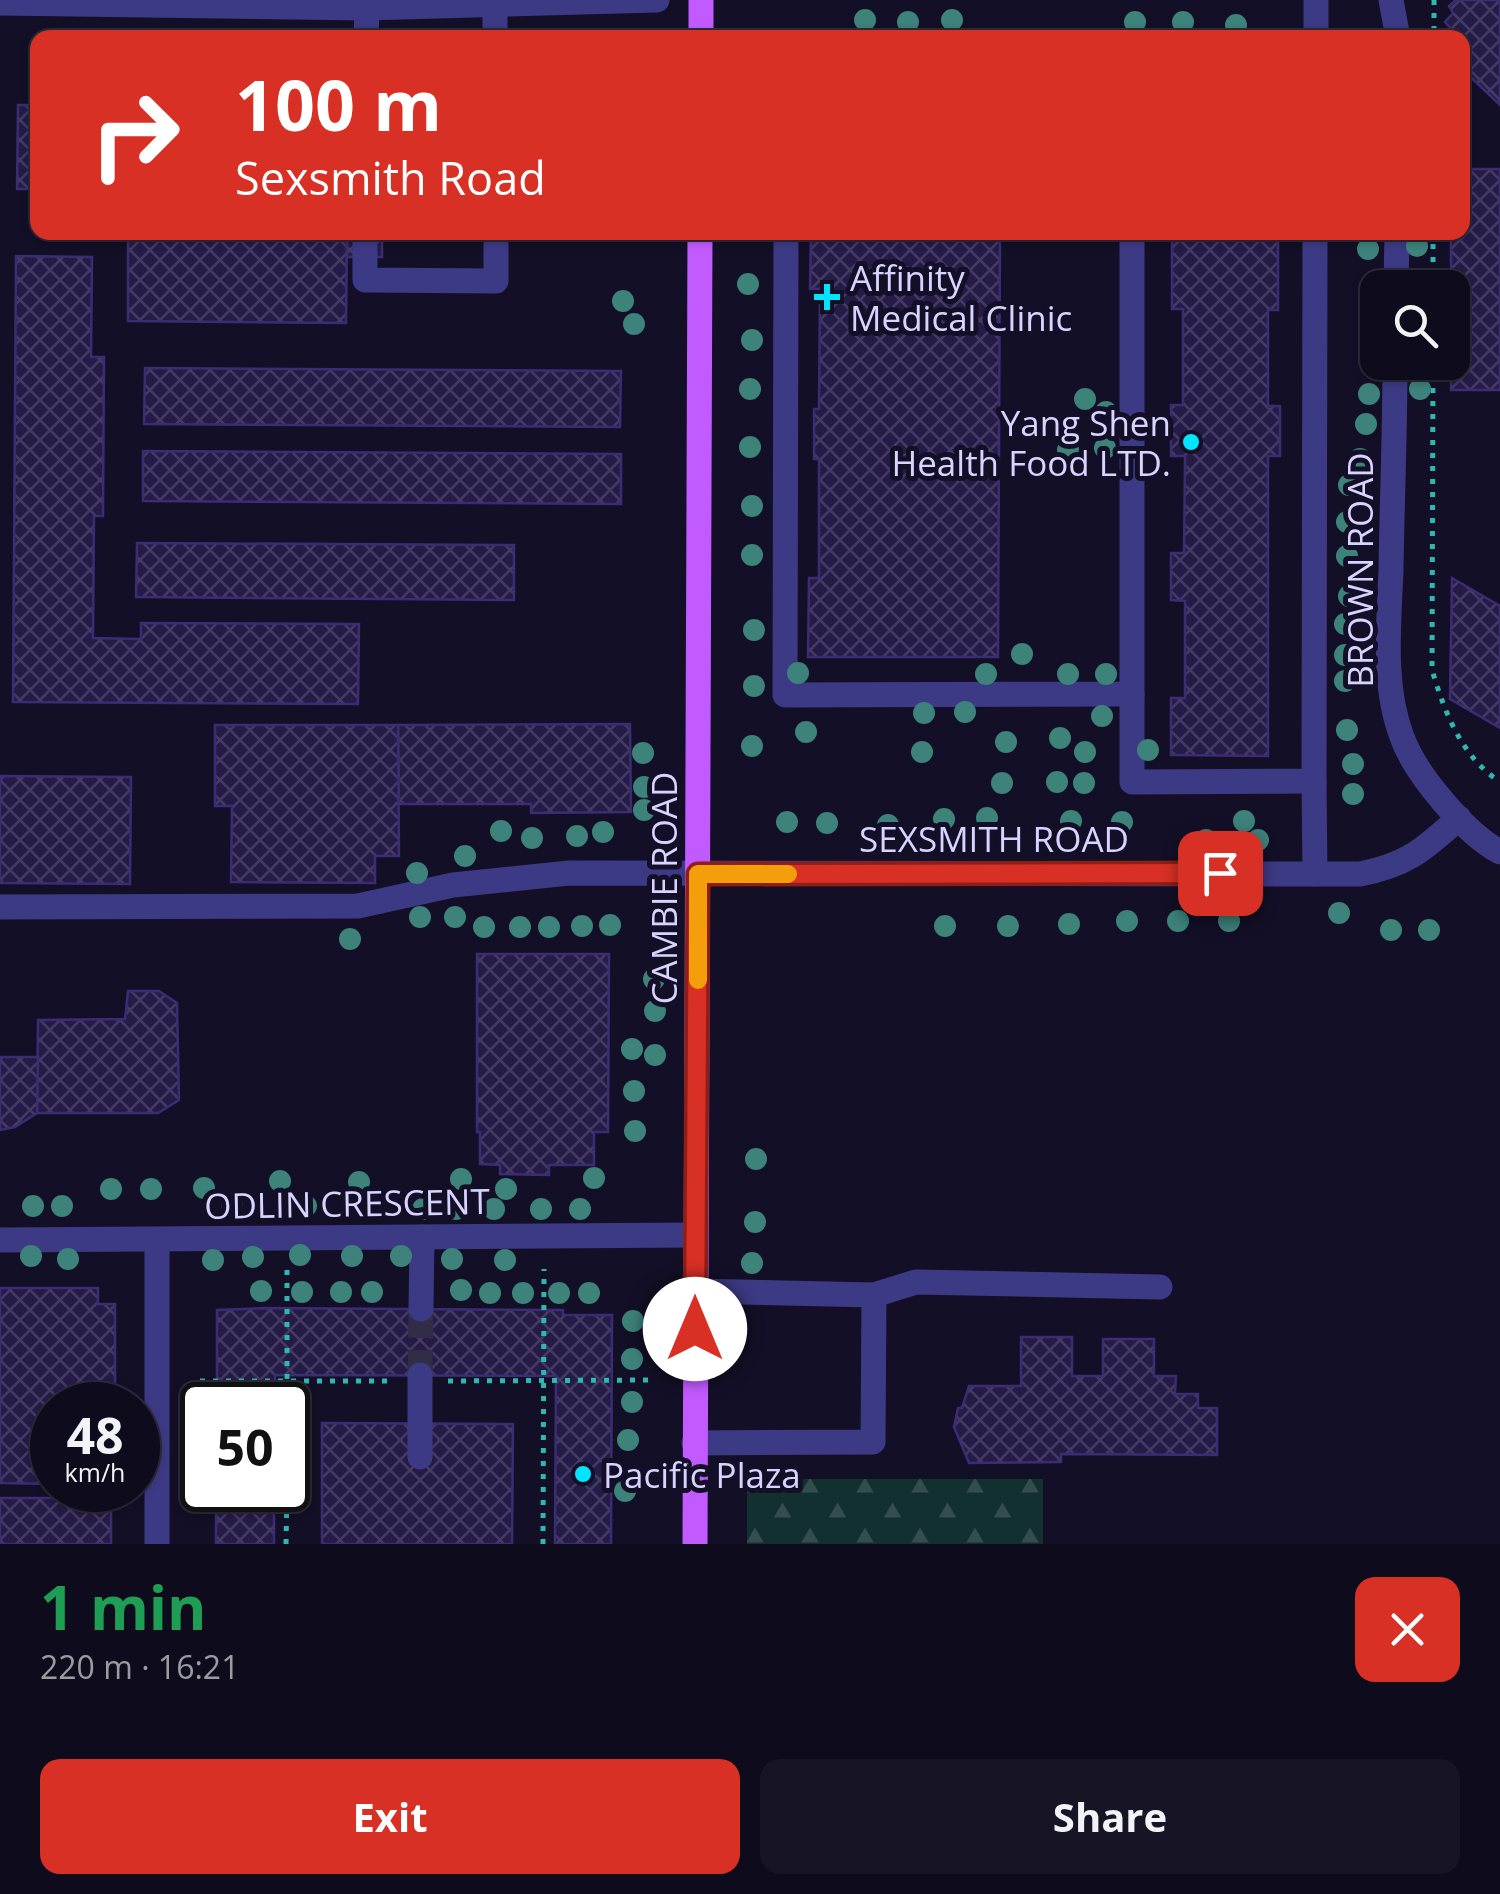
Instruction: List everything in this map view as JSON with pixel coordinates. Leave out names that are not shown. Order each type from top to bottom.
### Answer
[{"type":"main road","points":[[701,0],[701,30]]},
{"type":"main road","name":"CAMBIE ROAD","points":[[695,1544],[700,240]]},
{"type":"street","points":[[0,3],[367,8],[657,0]]},
{"type":"street","points":[[1316,0],[1316,30]]},
{"type":"street","points":[[1391,0],[1397,30]]},
{"type":"street","points":[[495,4],[495,30]]},
{"type":"street","points":[[366,30],[367,8]]},
{"type":"street","points":[[365,240],[365,280],[496,281],[496,240]]},
{"type":"street","points":[[786,240],[785,695],[1132,694]]},
{"type":"street","points":[[1132,240],[1132,782],[1314,781]]},
{"type":"street","points":[[1316,240],[1316,874]]},
{"type":"street","points":[[1396,240],[1396,270]]},
{"type":"street","name":"BROWN ROAD","points":[[1395,380],[1389,629],[1393,706],[1402,740],[1459,818]]},
{"type":"street","points":[[1459,818],[1500,852]]},
{"type":"street","name":"SEXSMITH ROAD","points":[[0,907],[358,906],[453,885],[528,876],[1360,874],[1392,868],[1422,850],[1459,818]]},
{"type":"street","name":"ODLIN CRESCENT","points":[[0,1240],[695,1235]]},
{"type":"street","points":[[422,1237],[422,1308]]},
{"type":"street","points":[[157,1241],[157,1544]]},
{"type":"street","points":[[695,1291],[874,1295],[916,1282],[1160,1287]]},
{"type":"street","points":[[694,1443],[873,1442],[874,1295]]},
{"type":"street","points":[[420,1375],[420,1456]]},
{"type":"path","points":[[1434,0],[1434,30]]},
{"type":"path","points":[[1433,270],[1434,240]]},
{"type":"path","points":[[1433,380],[1432,670],[1444,710],[1466,750],[1500,782]]},
{"type":"path","points":[[287,1267],[287,1382]]},
{"type":"path","points":[[543,1544],[544,1269]]},
{"type":"path","points":[[286,1544],[287,1512]]},
{"type":"green space","points":[[747,1479],[1043,1479],[1043,1544],[747,1544]]},
{"type":"building","points":[[1456,0],[1500,0],[1500,105],[1470,77],[1470,30],[1452,30],[1445,22],[1453,13],[1449,6]]},
{"type":"building","points":[[18,105],[30,105],[30,189],[17,189]]},
{"type":"building","points":[[1470,169],[1500,169],[1500,390],[1451,390],[1451,380],[1470,380],[1470,270],[1451,270],[1451,240],[1470,240]]},
{"type":"building","points":[[128,240],[347,240],[346,323],[128,321]]},
{"type":"building","points":[[347,240],[382,240],[382,257],[347,257]]},
{"type":"building","points":[[811,240],[1000,240],[998,657],[808,657],[809,578],[819,578],[819,459],[814,459],[814,409],[819,409],[820,289],[810,289]]},
{"type":"building","points":[[1172,240],[1278,240],[1278,310],[1268,310],[1268,406],[1280,406],[1280,456],[1268,456],[1268,756],[1171,755],[1171,698],[1185,698],[1185,601],[1171,600],[1171,553],[1184,553],[1185,456],[1171,456],[1171,405],[1183,405],[1183,309],[1172,309]]},
{"type":"building","points":[[16,256],[92,257],[91,357],[104,357],[103,516],[94,516],[93,638],[141,639],[141,623],[359,624],[358,704],[13,702]]},
{"type":"building","points":[[145,368],[621,371],[620,427],[144,424]]},
{"type":"building","points":[[143,451],[621,454],[621,504],[143,501]]},
{"type":"building","points":[[137,543],[514,545],[514,600],[136,597]]},
{"type":"building","points":[[1452,578],[1500,606],[1500,728],[1450,699]]},
{"type":"building","points":[[630,724],[631,812],[531,813],[531,804],[399,804],[398,725]]},
{"type":"building","points":[[215,725],[398,725],[399,856],[375,856],[375,883],[231,882],[232,806],[215,806]]},
{"type":"building","points":[[0,776],[131,777],[130,884],[0,883]]},
{"type":"building","points":[[477,954],[609,954],[608,1132],[594,1132],[594,1165],[549,1165],[549,1175],[500,1174],[500,1165],[480,1164]]},
{"type":"building","points":[[128,991],[159,991],[177,1003],[179,1100],[158,1113],[37,1113],[38,1020],[125,1019]]},
{"type":"building","points":[[0,1057],[38,1057],[37,1113],[15,1127],[0,1130]]},
{"type":"building","points":[[0,1288],[98,1288],[98,1304],[115,1304],[115,1382],[30,1382],[30,1484],[0,1483]]},
{"type":"building","name":"Pacific Plaza","points":[[217,1310],[563,1310],[563,1315],[612,1315],[611,1544],[555,1544],[556,1376],[275,1375],[275,1382],[217,1382]]},
{"type":"building","points":[[1021,1337],[1072,1337],[1072,1376],[1103,1376],[1103,1339],[1154,1339],[1154,1376],[1176,1376],[1175,1394],[1198,1394],[1198,1408],[1217,1408],[1217,1455],[1061,1454],[1061,1462],[969,1463],[954,1427],[958,1408],[962,1408],[969,1386],[1021,1386]]},
{"type":"building","points":[[322,1423],[513,1424],[512,1544],[322,1544]]},
{"type":"building","points":[[0,1498],[30,1498],[30,1512],[111,1512],[111,1544],[0,1544]]},
{"type":"building","points":[[216,1512],[274,1512],[274,1544],[216,1544]]},
{"type":"tunnel","points":[[420,1375],[421,1309]]},
{"type":"slow traffic","points":[[698,980],[698,874],[788,874]]},
{"type":"place","name":"Affinity Medical Clinic","points":[[827,297]]},
{"type":"place","name":"Yang Shen Health Food LTD.","points":[[1191,442]]},
{"type":"place","name":"Pacific Plaza","points":[[583,1474]]},
{"type":"route","points":[[695,1329],[698,874],[1220,873]]}]
